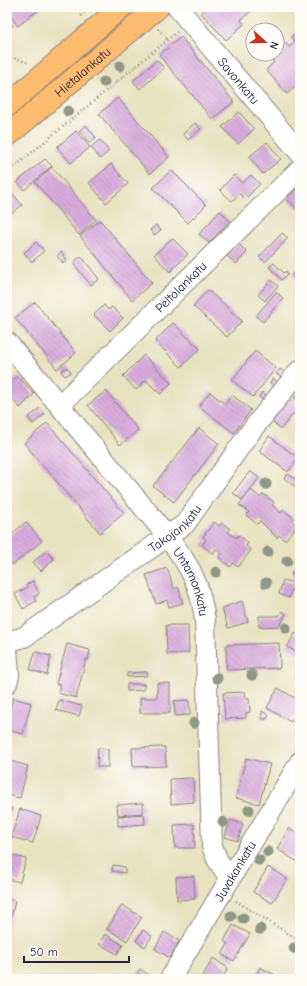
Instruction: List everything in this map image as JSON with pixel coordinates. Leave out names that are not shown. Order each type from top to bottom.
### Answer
[{"type":"main road","name":"Hietalankatu","points":[[7,106],[121,7]]},
{"type":"main road","name":"Hietalankatu","points":[[7,136],[158,7]]},
{"type":"street","name":"Savonkatu","points":[[183,14],[300,153]]},
{"type":"street","name":"Peltolankatu","points":[[60,405],[300,168]]},
{"type":"street","name":"Untamonkatu","points":[[7,342],[168,537],[190,567],[202,597],[205,620],[212,846],[226,886]]},
{"type":"street","name":"Takojankatu","points":[[7,642],[24,637],[185,524],[251,431],[300,370]]},
{"type":"street","points":[[7,648],[9,675],[7,683]]},
{"type":"street","name":"Juvakankatu","points":[[170,979],[300,762]]},
{"type":"path","points":[[7,173],[168,40],[183,14]]},
{"type":"path","points":[[7,56],[32,63]]},
{"type":"path","points":[[226,886],[300,941]]},
{"type":"building","points":[[7,7],[42,7],[18,26],[7,11]]},
{"type":"building","points":[[208,7],[256,7],[241,20],[244,24],[226,40],[201,13]]},
{"type":"building","points":[[7,19],[13,26],[7,30]]},
{"type":"building","points":[[300,29],[300,83],[287,94],[266,70],[274,62],[285,62],[285,42],[289,47],[295,42],[291,37]]},
{"type":"building","points":[[181,37],[234,102],[212,119],[159,55]]},
{"type":"building","points":[[157,60],[164,68],[140,89],[133,81]]},
{"type":"building","points":[[118,98],[169,157],[150,174],[99,114]]},
{"type":"building","points":[[239,112],[254,129],[238,144],[222,127]]},
{"type":"building","points":[[195,123],[201,129],[188,140],[183,134]]},
{"type":"building","points":[[86,125],[96,138],[89,143],[79,131]]},
{"type":"building","points":[[76,131],[90,147],[71,163],[57,147]]},
{"type":"building","points":[[100,140],[109,151],[100,159],[91,147]]},
{"type":"building","points":[[267,142],[281,159],[263,174],[249,157]]},
{"type":"building","points":[[45,159],[52,166],[24,190],[17,182]]},
{"type":"building","points":[[111,164],[128,184],[106,203],[89,183]]},
{"type":"building","points":[[52,167],[96,220],[79,235],[35,182]]},
{"type":"building","points":[[171,170],[206,205],[188,223],[153,188]]},
{"type":"building","points":[[234,175],[242,183],[251,175],[260,184],[245,199],[240,194],[232,201],[220,190]]},
{"type":"building","points":[[300,185],[300,208],[298,210],[286,198]]},
{"type":"building","points":[[7,187],[22,205],[7,217]]},
{"type":"building","points":[[220,211],[230,221],[209,243],[199,234]]},
{"type":"building","points":[[100,220],[152,283],[132,300],[80,236]]},
{"type":"building","points":[[156,225],[161,230],[154,235],[150,230]]},
{"type":"building","points":[[282,233],[288,238],[265,262],[259,257]]},
{"type":"building","points":[[172,238],[188,254],[170,272],[154,255]]},
{"type":"building","points":[[36,242],[44,251],[32,262],[24,253]]},
{"type":"building","points":[[238,243],[247,252],[236,264],[227,256]]},
{"type":"building","points":[[61,252],[67,260],[63,263],[57,256]]},
{"type":"building","points":[[81,256],[99,279],[91,285],[73,263]]},
{"type":"building","points":[[274,263],[284,273],[286,271],[288,274],[282,280],[269,267]]},
{"type":"building","points":[[300,265],[300,282],[292,275]]},
{"type":"building","points":[[271,280],[278,286],[265,301],[258,295]]},
{"type":"building","points":[[208,290],[242,321],[227,337],[193,306]]},
{"type":"building","points":[[276,292],[283,298],[263,322],[256,316]]},
{"type":"building","points":[[35,302],[76,353],[57,369],[15,318]]},
{"type":"building","points":[[104,305],[108,310],[112,307],[123,318],[110,331],[94,315]]},
{"type":"building","points":[[173,323],[200,349],[181,367],[155,341]]},
{"type":"building","points":[[255,351],[276,368],[253,397],[232,380]]},
{"type":"building","points":[[144,355],[171,383],[160,394],[146,380],[136,390],[123,376]]},
{"type":"building","points":[[67,367],[71,372],[65,376],[61,371]]},
{"type":"building","points":[[280,369],[286,373],[283,378],[276,374]]},
{"type":"building","points":[[18,376],[34,394],[20,408],[7,393],[7,378],[10,382]]},
{"type":"building","points":[[273,378],[279,383],[276,387],[270,383]]},
{"type":"building","points":[[106,391],[138,430],[120,445],[88,405]]},
{"type":"building","points":[[210,392],[225,404],[232,395],[251,410],[234,433],[199,406]]},
{"type":"building","points":[[262,392],[268,397],[265,402],[259,397]]},
{"type":"building","points":[[300,392],[300,402],[294,398]]},
{"type":"building","points":[[287,398],[299,407],[281,429],[270,420]]},
{"type":"building","points":[[40,408],[45,414],[33,424],[28,418]]},
{"type":"building","points":[[47,423],[124,513],[100,533],[24,443]]},
{"type":"building","points":[[199,428],[219,444],[174,502],[153,486]]},
{"type":"building","points":[[269,436],[298,458],[288,472],[259,451]]},
{"type":"building","points":[[250,471],[259,478],[242,500],[233,493]]},
{"type":"building","points":[[288,474],[298,481],[294,486],[284,478]]},
{"type":"building","points":[[251,490],[260,497],[263,494],[274,502],[272,505],[281,513],[283,510],[294,518],[292,521],[297,526],[285,540],[279,535],[277,538],[260,521],[257,524],[246,515],[249,512],[239,505]]},
{"type":"building","points":[[26,522],[42,541],[13,565],[7,558],[7,538]]},
{"type":"building","points":[[214,522],[219,526],[222,523],[230,529],[228,532],[236,538],[239,535],[248,543],[246,546],[251,550],[238,567],[233,563],[230,567],[219,558],[222,554],[216,549],[213,554],[202,545],[206,540],[203,537]]},
{"type":"building","points":[[46,551],[54,559],[41,571],[33,562]]},
{"type":"building","points":[[297,565],[300,567],[300,579],[291,574]]},
{"type":"building","points":[[167,568],[174,589],[178,587],[183,603],[169,607],[167,600],[156,604],[146,575]]},
{"type":"building","points":[[283,580],[294,583],[289,598],[279,594]]},
{"type":"building","points":[[33,581],[39,594],[34,597],[36,601],[23,609],[15,594],[28,587],[26,585]]},
{"type":"building","points":[[242,601],[248,622],[228,628],[222,608]]},
{"type":"building","points":[[282,611],[286,614],[279,626],[259,627],[259,616],[279,616]]},
{"type":"building","points":[[166,625],[188,625],[189,653],[167,654]]},
{"type":"building","points":[[295,633],[300,636],[300,654],[287,647]]},
{"type":"building","points":[[279,643],[280,668],[227,670],[226,645]]},
{"type":"building","points":[[67,644],[90,650],[88,660],[86,659],[76,698],[58,693],[60,685],[56,684]]},
{"type":"building","points":[[35,652],[51,656],[47,675],[30,670]]},
{"type":"building","points":[[147,672],[147,676],[127,677],[127,673]]},
{"type":"building","points":[[157,683],[170,683],[170,713],[140,713],[140,698],[157,698]]},
{"type":"building","points":[[127,684],[144,684],[144,690],[127,691]]},
{"type":"building","points":[[278,688],[300,701],[300,708],[291,722],[267,708]]},
{"type":"building","points":[[245,692],[246,699],[249,699],[250,712],[246,713],[246,718],[225,719],[223,693]]},
{"type":"building","points":[[13,698],[31,703],[23,734],[7,730],[7,722]]},
{"type":"building","points":[[59,700],[82,706],[79,716],[56,710]]},
{"type":"building","points":[[189,700],[190,715],[175,716],[174,701]]},
{"type":"building","points":[[262,711],[269,715],[267,719],[262,719]]},
{"type":"building","points":[[165,747],[166,766],[133,767],[132,748]]},
{"type":"building","points":[[98,748],[108,749],[108,767],[97,767]]},
{"type":"building","points":[[246,758],[270,764],[259,804],[236,798]]},
{"type":"building","points":[[7,760],[28,766],[20,798],[7,795]]},
{"type":"building","points":[[193,778],[194,802],[171,804],[170,779]]},
{"type":"building","points":[[143,803],[143,813],[118,815],[117,805]]},
{"type":"building","points":[[7,807],[12,808],[8,824],[7,824]]},
{"type":"building","points":[[20,809],[41,816],[33,843],[11,837]]},
{"type":"building","points":[[144,814],[145,824],[118,826],[118,816]]},
{"type":"building","points":[[230,820],[243,824],[238,841],[225,837]]},
{"type":"building","points":[[194,824],[195,848],[175,848],[174,825]]},
{"type":"building","points":[[289,828],[300,835],[300,859],[298,862],[277,849]]},
{"type":"building","points":[[7,854],[26,859],[20,882],[7,879]]},
{"type":"building","points":[[113,865],[125,867],[125,873],[112,871]]},
{"type":"building","points":[[268,867],[287,879],[272,903],[253,892]]},
{"type":"building","points":[[194,876],[195,899],[177,900],[176,877]]},
{"type":"building","points":[[7,899],[15,901],[9,926],[7,926]]},
{"type":"building","points":[[122,905],[142,917],[127,941],[107,929]]},
{"type":"building","points":[[233,925],[250,934],[234,961],[222,955],[228,944],[224,941]]},
{"type":"building","points":[[143,930],[152,936],[145,947],[136,941]]},
{"type":"building","points":[[164,932],[179,941],[170,958],[155,949]]},
{"type":"building","points":[[105,934],[123,945],[117,954],[99,944]]},
{"type":"building","points":[[213,958],[228,968],[222,979],[206,979],[202,977]]},
{"type":"building","points":[[260,967],[277,976],[275,979],[262,979],[256,976]]},
{"type":"building","points":[[140,969],[155,979],[134,979]]}]
